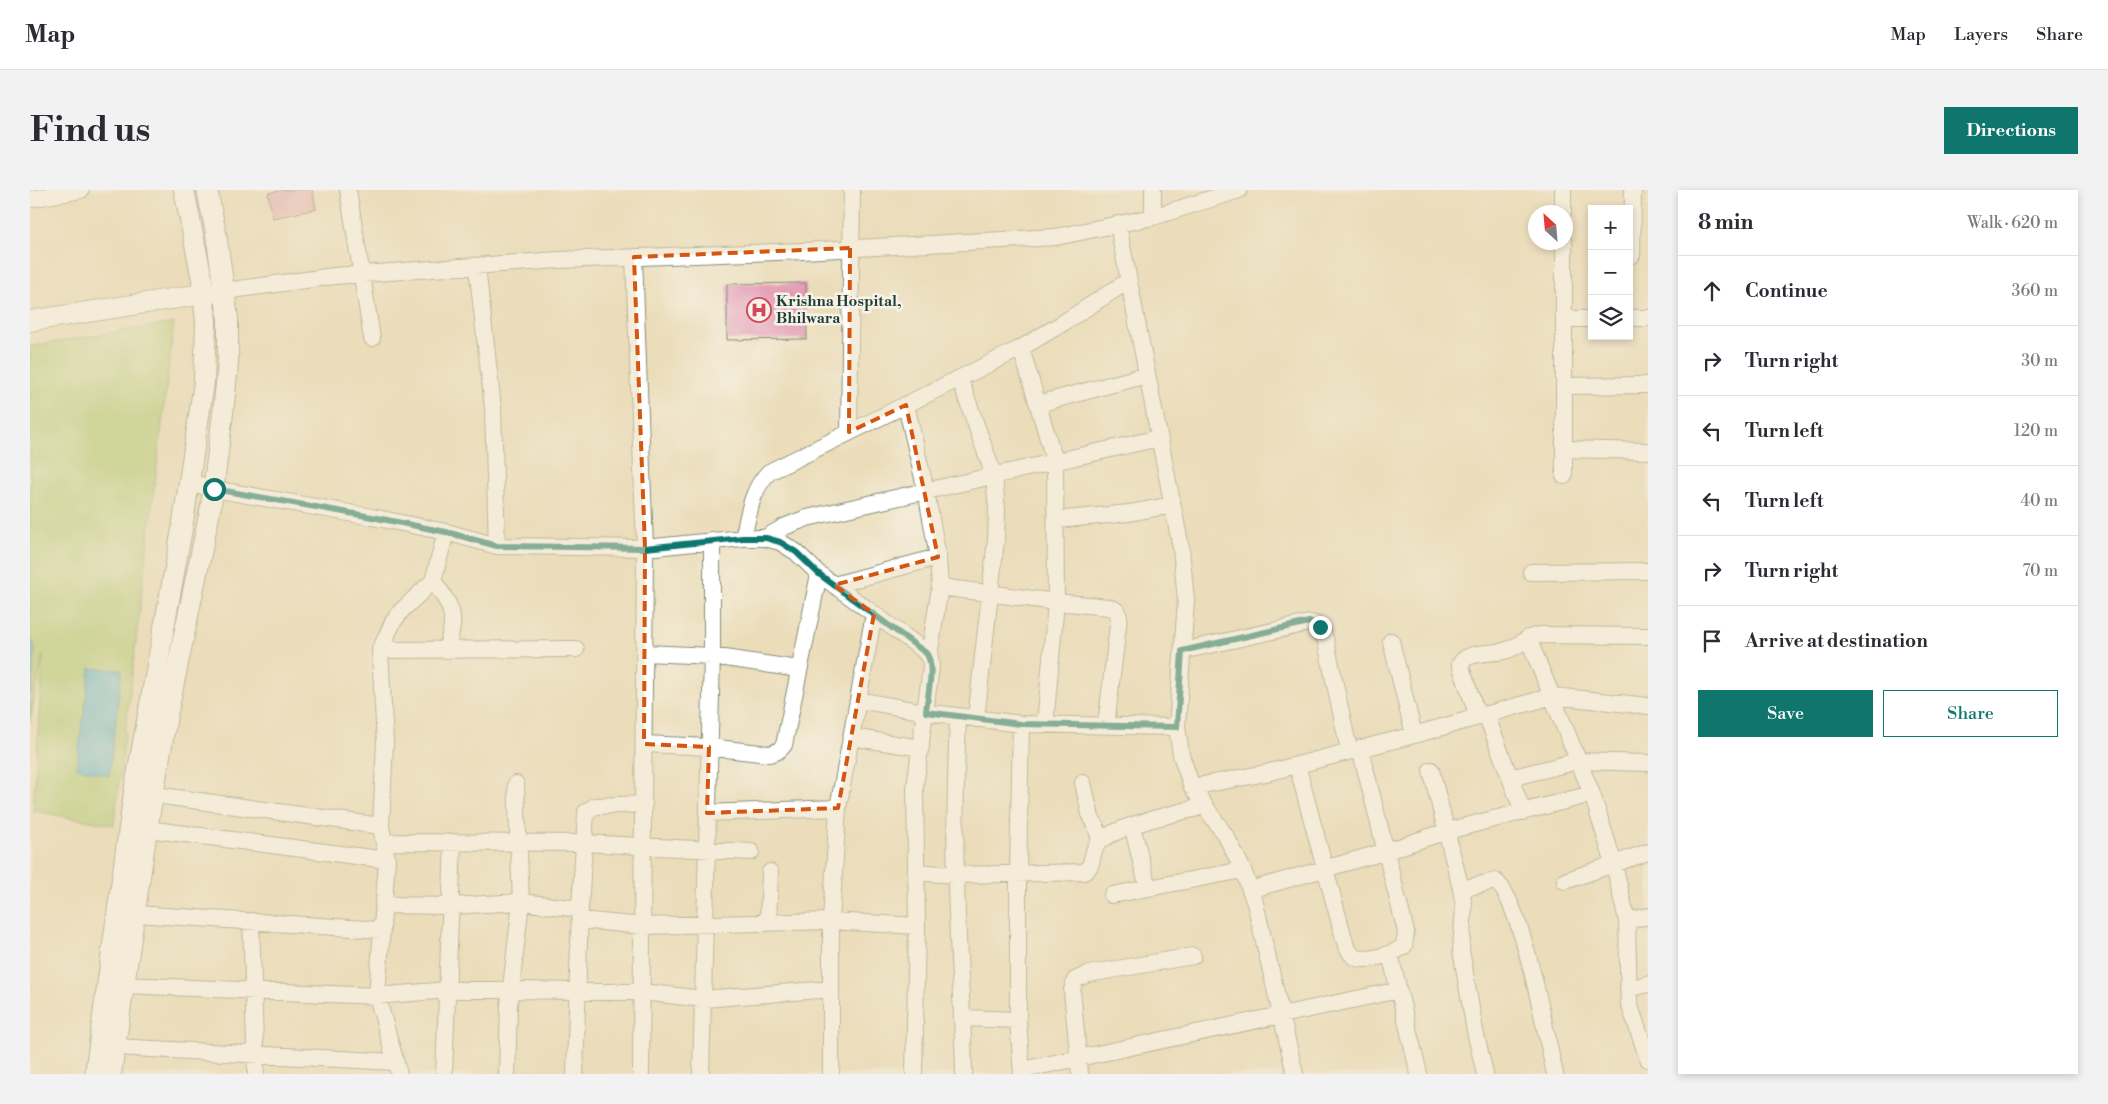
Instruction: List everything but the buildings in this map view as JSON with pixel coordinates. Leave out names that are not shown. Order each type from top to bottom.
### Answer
[{"type":"street","points":[[95,1074],[143,794],[204,382],[206,322],[203,294],[184,190]]},
{"type":"street","points":[[111,1074],[147,830],[143,794],[167,716],[214,489],[228,364],[228,318],[225,291],[207,190]]},
{"type":"street","points":[[348,190],[372,338]]},
{"type":"street","points":[[849,432],[852,190]]},
{"type":"street","points":[[1153,190],[1153,217]]},
{"type":"street","points":[[30,321],[334,276],[634,257],[1056,238],[1153,217],[1239,190]]},
{"type":"street","points":[[1562,190],[1563,205]]},
{"type":"street","points":[[1632,250],[1633,190]]},
{"type":"street","points":[[30,199],[75,191]]},
{"type":"street","points":[[1118,225],[1180,548],[1185,586],[1186,614],[1177,727],[1181,756],[1192,787],[1227,838],[1243,870],[1250,890],[1295,1074]]},
{"type":"street","points":[[1564,250],[1564,476]]},
{"type":"street","points":[[634,257],[645,548],[641,1074]]},
{"type":"street","points":[[477,266],[493,408],[497,546]]},
{"type":"street","points":[[743,538],[753,496],[759,482],[769,472],[1021,348],[1128,280]]},
{"type":"street","points":[[1633,318],[1648,318]]},
{"type":"street","points":[[1564,319],[1588,319]]},
{"type":"street","points":[[1021,348],[1056,462],[1056,602],[1044,725]]},
{"type":"street","points":[[1038,404],[1146,375]]},
{"type":"street","points":[[960,379],[994,476],[997,510],[976,719]]},
{"type":"street","points":[[1564,386],[1648,385]]},
{"type":"street","points":[[906,405],[926,491],[938,557],[940,587],[929,656],[931,667],[915,786],[917,926],[914,1074]]},
{"type":"street","points":[[766,538],[784,527],[807,518],[1158,438]]},
{"type":"street","points":[[1564,449],[1648,451]]},
{"type":"street","points":[[190,482],[214,489],[446,532],[497,546],[645,548],[712,540],[766,538],[780,542],[796,552],[819,574],[929,656]]},
{"type":"street","points":[[1056,520],[1129,513],[1172,505]]},
{"type":"street","points":[[115,1047],[256,1055],[397,1068],[378,996],[386,860],[383,834],[385,743],[380,650],[393,622],[402,610],[432,581],[446,532]]},
{"type":"street","points":[[701,1074],[712,656],[712,540]]},
{"type":"street","points":[[834,585],[938,557]]},
{"type":"street","points":[[1531,572],[1648,571]]},
{"type":"street","points":[[644,744],[709,747],[768,754],[780,750],[784,744],[819,574]]},
{"type":"street","points":[[432,581],[443,594],[453,618],[452,630],[446,650]]},
{"type":"street","points":[[940,587],[1109,607],[1118,613],[1106,726]]},
{"type":"street","points":[[831,1074],[831,921],[838,808],[874,614]]},
{"type":"street","points":[[1182,651],[1309,622],[1315,623],[1323,632],[1355,749],[1387,851],[1406,932],[1404,946],[1390,954],[1360,959],[1350,952],[1346,946],[1297,765]]},
{"type":"street","points":[[1523,812],[1460,664],[1463,660],[1473,656],[1506,651],[1528,638],[1548,634],[1648,636]]},
{"type":"street","points":[[1528,638],[1592,794],[1614,864],[1627,921],[1628,989],[1633,1018],[1648,1059]]},
{"type":"street","points":[[1391,641],[1414,735]]},
{"type":"street","points":[[380,650],[576,649]]},
{"type":"street","points":[[645,653],[712,656],[798,669]]},
{"type":"street","points":[[1192,787],[1266,773],[1414,735],[1553,696],[1648,706]]},
{"type":"street","points":[[858,700],[958,717],[1021,724],[1177,727]]},
{"type":"street","points":[[958,717],[955,787],[956,875],[964,1074]]},
{"type":"street","points":[[1021,724],[1018,1020],[1022,1072],[1079,1066],[1280,1016],[1400,990]]},
{"type":"street","points":[[851,737],[920,748]]},
{"type":"street","points":[[1510,778],[1578,761],[1648,763]]},
{"type":"street","points":[[1431,770],[1461,889],[1464,911],[1461,950],[1475,1031],[1485,1074]]},
{"type":"street","points":[[1083,783],[1091,818],[1096,826],[1100,841]]},
{"type":"street","points":[[507,1074],[511,990],[521,902],[516,784]]},
{"type":"street","points":[[143,794],[383,834],[453,842],[584,843],[751,852]]},
{"type":"street","points":[[1250,890],[1387,851],[1447,831],[1592,794]]},
{"type":"street","points":[[575,1074],[585,816],[588,809],[595,806],[644,804]]},
{"type":"street","points":[[915,872],[956,875],[1084,872],[1090,866],[1095,846],[1100,841],[1132,826],[1204,806]]},
{"type":"street","points":[[707,813],[838,808]]},
{"type":"street","points":[[1132,826],[1148,888]]},
{"type":"street","points":[[147,830],[386,860]]},
{"type":"street","points":[[444,1074],[453,842]]},
{"type":"street","points":[[1565,881],[1648,852]]},
{"type":"street","points":[[1112,895],[1243,870]]},
{"type":"street","points":[[768,923],[770,872]]},
{"type":"street","points":[[1461,889],[1496,880],[1511,904],[1523,936],[1555,1074]]},
{"type":"street","points":[[383,905],[452,906],[521,902],[643,926],[831,921],[917,926]]},
{"type":"street","points":[[134,914],[381,930]]},
{"type":"street","points":[[1627,921],[1648,916]]},
{"type":"street","points":[[251,921],[256,1074]]},
{"type":"street","points":[[1390,954],[1419,1074]]},
{"type":"street","points":[[1079,1066],[1072,990],[1075,980],[1088,974],[1193,956]]},
{"type":"street","points":[[1628,989],[1648,984]]},
{"type":"street","points":[[124,985],[378,996],[447,990],[642,992],[703,999],[831,989]]},
{"type":"street","points":[[963,1018],[1018,1020]]},
{"type":"highlighted area","points":[[850,248],[849,432],[906,405],[938,557],[834,585],[874,614],[838,808],[707,813],[709,747],[644,744],[645,548],[634,257]]},
{"type":"green space","points":[[174,323],[114,825],[33,811],[43,654],[30,722],[30,627],[32,629],[30,626],[30,346]]},
{"type":"water","points":[[30,637],[35,646],[30,716]]},
{"type":"water","points":[[90,668],[122,670],[109,776],[76,767]]},
{"type":"place","name":"Krishna Hospital, Bhilwara","points":[[759,310]]},
{"type":"route","points":[[214,489],[372,517],[446,532],[497,546],[645,548],[743,538],[766,538],[780,542],[796,552],[819,574],[922,649],[931,662],[926,712],[958,717],[1021,724],[1177,727],[1182,651],[1309,622],[1315,623],[1320,627]]}]
